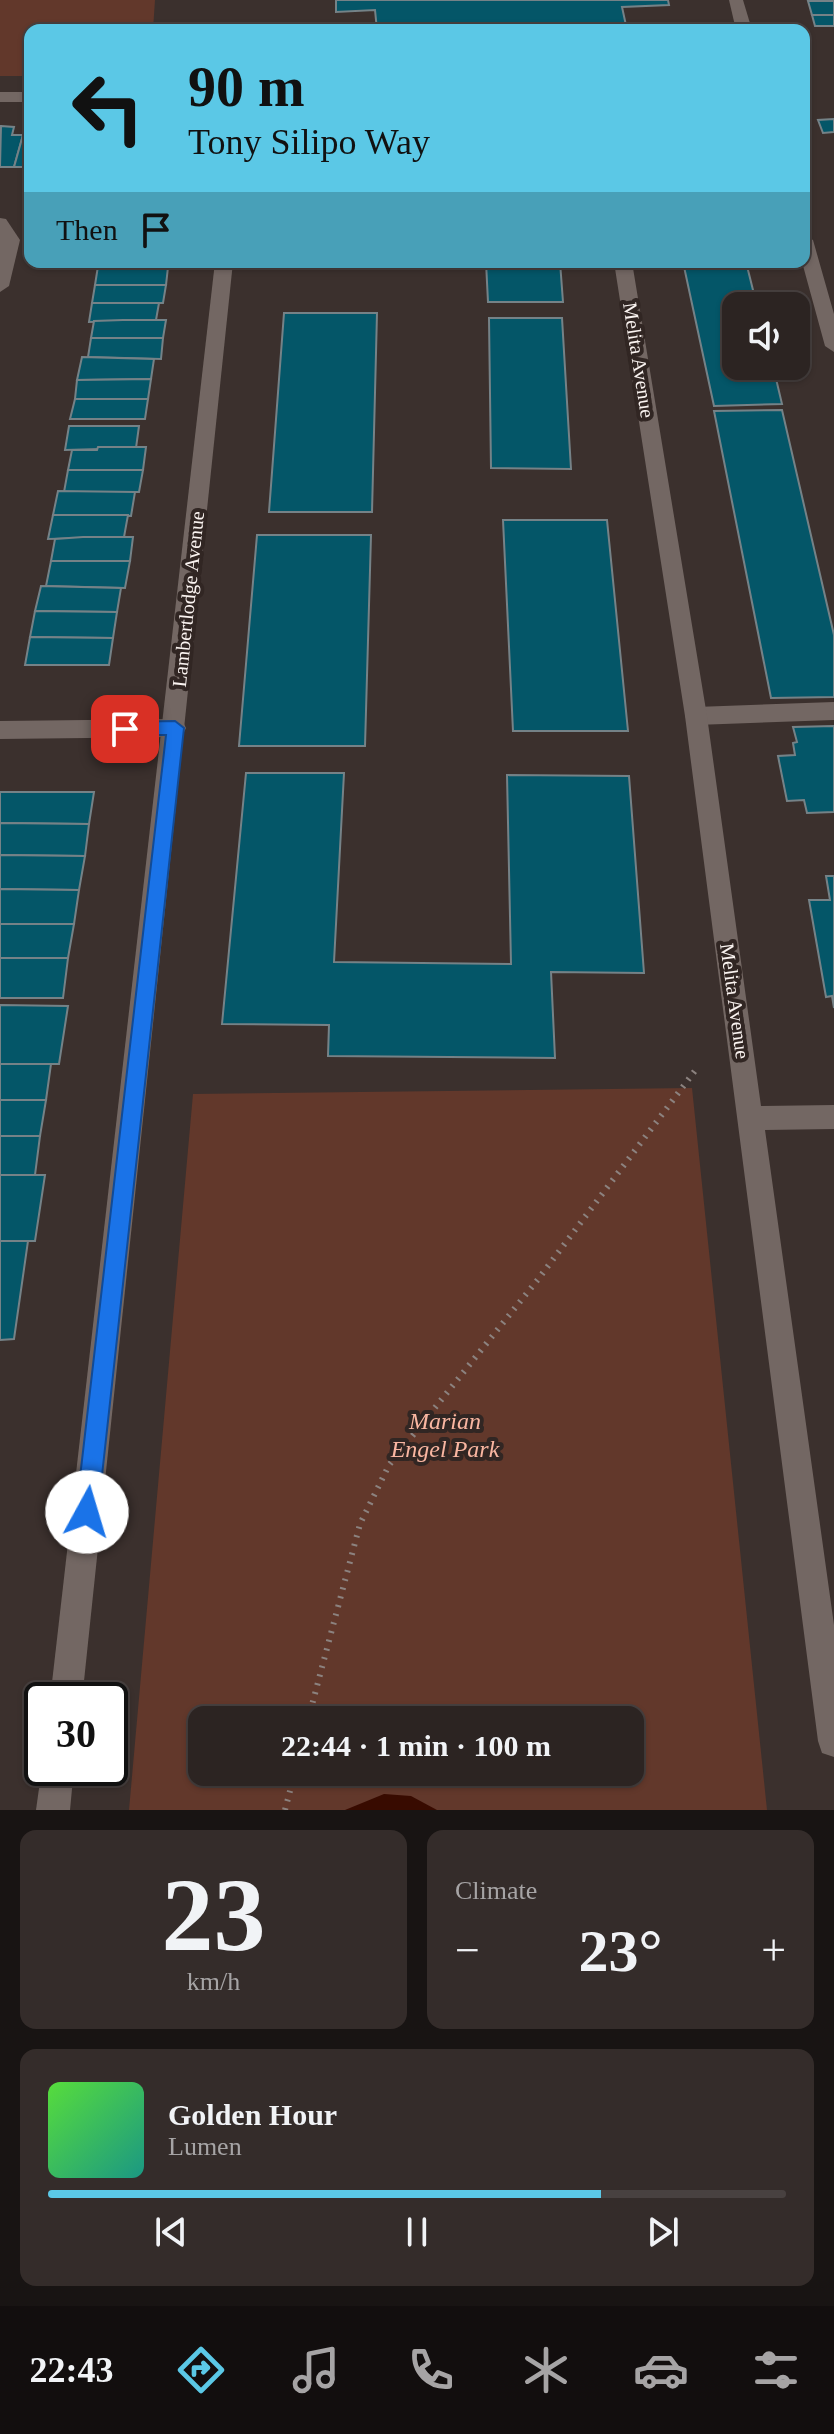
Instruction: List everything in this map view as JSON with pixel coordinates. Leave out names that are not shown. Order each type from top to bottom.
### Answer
[{"type":"street","points":[[736,0],[742,24]]},
{"type":"street","points":[[0,97],[24,97]]},
{"type":"street","points":[[0,223],[11,240],[0,286]]},
{"type":"street","points":[[810,261],[834,346]]},
{"type":"street","name":"Lambertlodge Avenue","points":[[68,1682],[223,268]]},
{"type":"street","name":"Melita Avenue","points":[[624,268],[696,716],[834,1741]]},
{"type":"street","points":[[696,716],[834,711]]},
{"type":"street","points":[[0,730],[175,728]]},
{"type":"street","points":[[751,1118],[834,1117]]},
{"type":"street","points":[[53,1810],[56,1786]]},
{"type":"path","points":[[312,1706],[360,1524],[389,1465],[539,1278],[699,1065]]},
{"type":"path","points":[[285,1810],[291,1786]]},
{"type":"green space","points":[[0,0],[155,0],[153,24],[24,24],[24,76],[0,76]]},
{"type":"green space","name":"Marian Engel Park","points":[[692,1088],[767,1810],[129,1810],[193,1094]]},
{"type":"shaded area","points":[[384,1794],[411,1796],[437,1810],[345,1810]]},
{"type":"building","points":[[336,0],[668,0],[669,5],[622,7],[626,24],[376,24],[375,10],[336,12]]},
{"type":"building","points":[[808,1],[834,1],[834,15],[812,15]]},
{"type":"building","points":[[812,15],[834,15],[834,26],[815,26]]},
{"type":"building","points":[[834,119],[834,132],[823,133],[818,120]]},
{"type":"building","points":[[1,126],[14,127],[12,135],[23,135],[14,167],[0,167]]},
{"type":"building","points":[[23,135],[24,135],[24,167],[14,167]]},
{"type":"building","points":[[98,268],[168,268],[166,285],[95,285]]},
{"type":"building","points":[[486,268],[560,268],[563,302],[488,302]]},
{"type":"building","points":[[684,268],[748,268],[754,292],[722,292],[722,380],[776,380],[782,404],[714,406]]},
{"type":"building","points":[[95,285],[166,285],[163,303],[92,303]]},
{"type":"building","points":[[92,303],[159,303],[156,320],[89,322]]},
{"type":"building","points":[[284,313],[377,313],[372,512],[269,512]]},
{"type":"building","points":[[489,318],[562,318],[571,469],[491,468]]},
{"type":"building","points":[[166,320],[163,338],[91,338],[94,321]]},
{"type":"building","points":[[91,338],[163,338],[161,359],[88,357]]},
{"type":"building","points":[[82,357],[154,359],[151,379],[77,380]]},
{"type":"building","points":[[151,379],[148,399],[75,399],[77,380]]},
{"type":"building","points":[[75,399],[148,399],[145,419],[70,419]]},
{"type":"building","points":[[782,410],[834,635],[834,697],[771,698],[714,411]]},
{"type":"building","points":[[69,426],[139,426],[136,448],[65,450]]},
{"type":"building","points":[[98,447],[146,447],[143,470],[68,470],[72,450],[97,450]]},
{"type":"building","points":[[68,470],[143,470],[139,492],[64,492]]},
{"type":"building","points":[[58,491],[135,492],[131,516],[53,515]]},
{"type":"building","points":[[53,515],[128,515],[124,537],[48,539]]},
{"type":"building","points":[[503,520],[607,520],[628,731],[513,731]]},
{"type":"building","points":[[257,535],[371,535],[365,746],[239,746]]},
{"type":"building","points":[[133,537],[130,561],[51,561],[55,539]]},
{"type":"building","points":[[51,561],[130,561],[125,588],[46,586]]},
{"type":"building","points":[[41,586],[121,588],[117,612],[35,611]]},
{"type":"building","points":[[35,611],[117,612],[113,638],[30,637]]},
{"type":"building","points":[[30,637],[113,638],[109,665],[25,665]]},
{"type":"building","points":[[834,726],[834,812],[807,813],[804,800],[787,801],[778,756],[795,755],[793,743],[797,742],[793,727]]},
{"type":"building","points":[[246,773],[344,773],[334,962],[511,964],[507,775],[629,776],[644,973],[551,972],[555,1058],[328,1056],[329,1025],[222,1024]]},
{"type":"building","points":[[0,792],[94,792],[89,824],[0,823]]},
{"type":"building","points":[[0,823],[89,824],[85,856],[0,855]]},
{"type":"building","points":[[0,855],[85,856],[79,890],[0,889]]},
{"type":"building","points":[[826,876],[834,876],[834,1008],[832,996],[826,997],[809,900],[830,900]]},
{"type":"building","points":[[0,889],[79,890],[74,924],[0,924]]},
{"type":"building","points":[[0,924],[74,924],[68,958],[0,958]]},
{"type":"building","points":[[0,958],[68,958],[63,998],[0,998]]},
{"type":"building","points":[[0,1005],[68,1006],[59,1064],[0,1064]]},
{"type":"building","points":[[0,1064],[51,1064],[46,1100],[0,1100]]},
{"type":"building","points":[[0,1100],[46,1100],[40,1136],[0,1136]]},
{"type":"building","points":[[0,1136],[40,1136],[35,1175],[0,1175]]},
{"type":"building","points":[[0,1175],[45,1175],[35,1241],[0,1241]]},
{"type":"building","points":[[0,1241],[28,1241],[14,1339],[0,1340]]},
{"type":"route","points":[[87,1512],[175,728],[125,729]]}]
